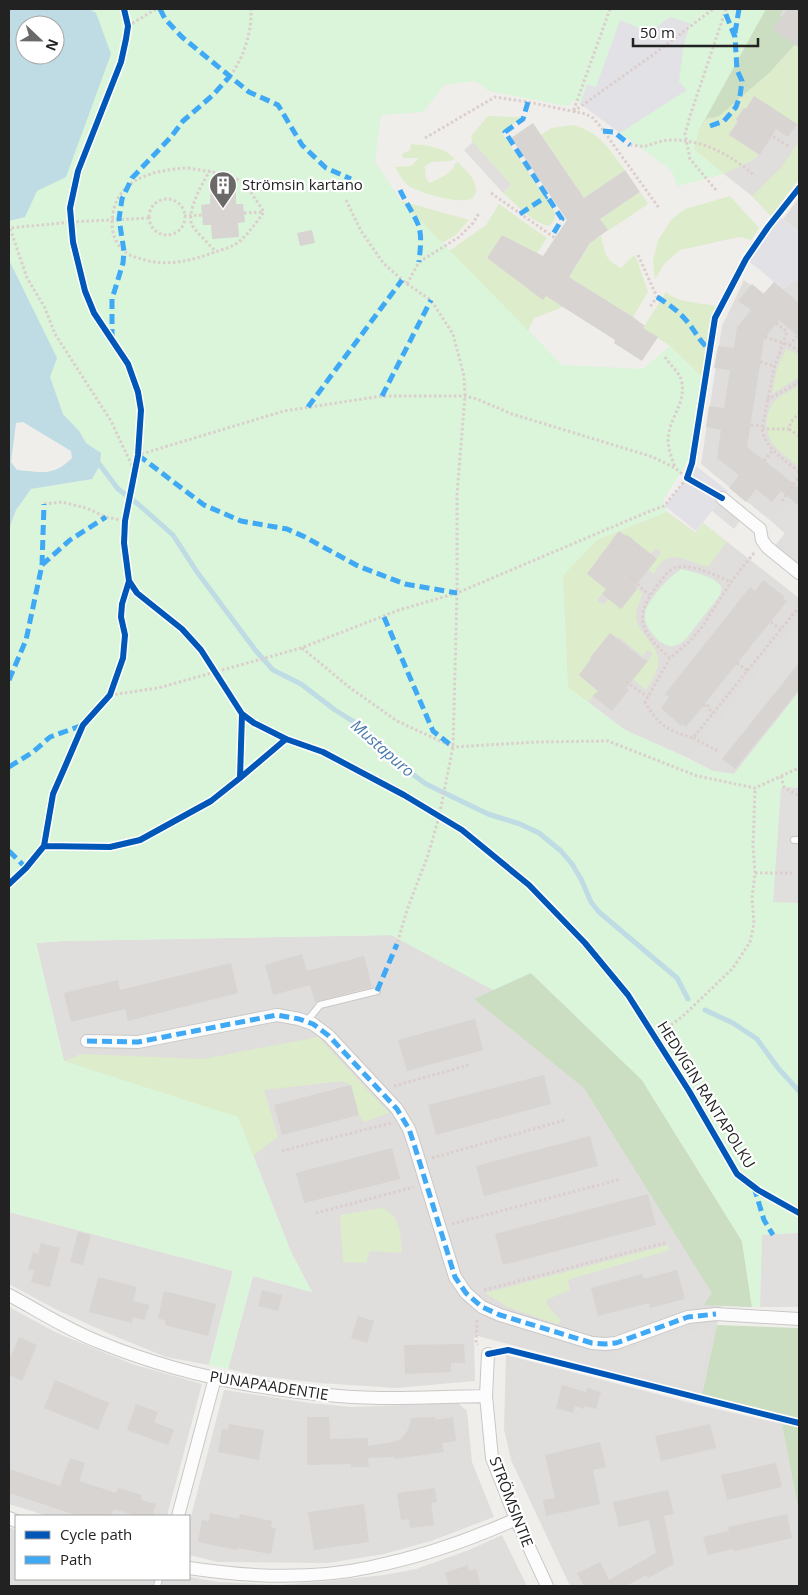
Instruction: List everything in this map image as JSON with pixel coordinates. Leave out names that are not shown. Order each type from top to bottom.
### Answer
[{"type":"street","points":[[722,498],[760,529],[762,540],[767,547],[799,573]]},
{"type":"street","points":[[87,1041],[138,1042],[277,1015],[313,1024],[329,1036],[397,1109],[409,1129],[455,1277],[467,1294],[482,1307],[500,1315],[592,1343],[605,1344],[616,1343],[688,1317],[716,1314],[799,1318]]},
{"type":"street","name":"PUNAPAADENTIE","points":[[9,1296],[58,1323],[100,1342],[162,1364],[248,1385],[339,1396],[388,1398],[486,1396]]},
{"type":"street","name":"STRÖMSINTIE","points":[[488,1354],[486,1396],[492,1458],[516,1520],[547,1586]]},
{"type":"street","points":[[178,1515],[215,1378]]},
{"type":"street","points":[[190,1568],[241,1574],[277,1575],[330,1573],[370,1568],[450,1545],[516,1520]]},
{"type":"lane","points":[[306,1021],[320,1005],[377,991]]},
{"type":"path","points":[[126,17],[127,29],[156,9]]},
{"type":"path","points":[[230,76],[245,49],[251,9]]},
{"type":"path","points":[[573,112],[610,9]]},
{"type":"path","points":[[573,112],[713,9]]},
{"type":"path","points":[[716,190],[690,159],[685,134],[726,9]]},
{"type":"path","points":[[425,138],[495,97],[586,114],[593,118],[600,126],[660,208]]},
{"type":"path","points":[[769,134],[788,146]]},
{"type":"path","points":[[630,145],[643,146],[666,140],[686,141],[709,147],[727,155],[755,176]]},
{"type":"path","points":[[188,168],[210,170],[230,175],[246,185],[264,212],[242,240],[216,252],[177,263],[165,264],[145,260],[124,251],[119,246],[113,232],[112,219],[118,196],[128,185],[162,170],[188,168]]},
{"type":"path","points":[[210,170],[194,203],[190,216],[192,226],[216,252]]},
{"type":"path","points":[[491,193],[555,238]]},
{"type":"path","points":[[166,199],[173,200],[179,204],[183,209],[184,216],[179,230],[173,234],[166,235],[155,230],[149,218],[151,209],[155,204],[166,199]]},
{"type":"path","points":[[346,200],[361,231],[384,264],[407,284],[431,300],[453,334],[464,376],[465,396],[457,494],[458,593],[453,746],[442,807],[428,855],[407,910],[397,944]]},
{"type":"path","points":[[244,213],[264,212]]},
{"type":"path","points":[[407,284],[419,262],[459,237],[473,223],[479,213]]},
{"type":"path","points":[[184,216],[202,215]]},
{"type":"path","points":[[134,470],[111,421],[55,334],[45,308],[27,278],[10,228],[71,218],[149,218]]},
{"type":"path","points":[[71,218],[72,232]]},
{"type":"path","points":[[638,255],[656,297],[650,307]]},
{"type":"path","points":[[776,323],[787,332],[775,366],[762,428],[763,437],[773,450],[799,472]]},
{"type":"path","points":[[789,345],[797,336]]},
{"type":"path","points":[[765,337],[789,345],[799,351]]},
{"type":"path","points":[[665,357],[681,377],[683,389],[682,400],[669,432],[668,449],[675,468]]},
{"type":"path","points":[[760,362],[775,366]]},
{"type":"path","points":[[767,401],[799,382]]},
{"type":"path","points":[[133,478],[138,452],[284,411],[382,396],[465,396],[512,414],[653,457],[675,468],[686,478],[695,482]]},
{"type":"path","points":[[788,429],[799,413]]},
{"type":"path","points":[[750,425],[762,428],[788,429],[799,436]]},
{"type":"path","points":[[764,460],[773,450]]},
{"type":"path","points":[[108,697],[158,688],[301,648],[399,610],[458,593],[650,510],[664,506],[686,478],[689,471]]},
{"type":"path","points":[[782,501],[799,476]]},
{"type":"path","points":[[44,504],[62,502],[86,508],[106,517],[125,522]]},
{"type":"path","points":[[718,751],[693,738],[672,732],[661,724],[645,702],[670,658],[702,628],[731,582],[753,554],[767,547]]},
{"type":"path","points":[[670,658],[655,645],[646,631],[641,612],[649,596],[667,573],[677,567],[690,567],[731,582]]},
{"type":"path","points":[[630,577],[649,596]]},
{"type":"path","points":[[693,738],[799,607]]},
{"type":"path","points":[[771,622],[781,630]]},
{"type":"path","points":[[301,648],[349,687],[397,721],[453,746],[608,741],[696,776],[755,788],[799,768]]},
{"type":"path","points":[[737,663],[748,671]]},
{"type":"path","points":[[212,664],[222,680]]},
{"type":"path","points":[[622,679],[648,697]]},
{"type":"path","points":[[108,697],[113,686]]},
{"type":"path","points":[[703,706],[706,704],[712,714]]},
{"type":"path","points":[[781,776],[784,787],[797,795]]},
{"type":"path","points":[[654,1037],[683,1016],[733,968],[750,942],[754,923],[752,898],[755,873],[753,847],[755,788]]},
{"type":"path","points":[[432,812],[447,821]]},
{"type":"path","points":[[755,873],[792,873]]},
{"type":"path","points":[[379,1090],[469,1066]]},
{"type":"path","points":[[282,1151],[404,1120]]},
{"type":"path","points":[[420,1161],[566,1120]]},
{"type":"path","points":[[440,1227],[620,1179]]},
{"type":"path","points":[[316,1213],[427,1184]]},
{"type":"path","points":[[467,1294],[666,1244]]},
{"type":"shaded area","points":[[766,9],[799,9],[799,178],[771,216],[752,196],[694,149]]},
{"type":"shaded area","points":[[670,17],[690,23],[683,49],[679,82],[687,90],[620,133],[580,104],[587,84],[596,87],[620,20],[649,32]]},
{"type":"shaded area","points":[[473,142],[511,185],[503,193],[464,150]]},
{"type":"shaded area","points":[[799,198],[799,231],[783,219]]},
{"type":"shaded area","points":[[777,216],[799,231],[799,278],[783,289],[746,259]]},
{"type":"shaded area","points":[[796,279],[799,282],[799,544],[701,464],[722,326],[744,280],[763,294],[774,282],[783,289]]},
{"type":"shaded area","points":[[696,466],[728,491],[696,531],[665,506]]},
{"type":"shaded area","points":[[719,502],[741,520],[734,529],[712,511]]},
{"type":"shaded area","points":[[794,502],[799,506],[799,569],[773,548],[785,533],[776,526]]},
{"type":"shaded area","points":[[667,512],[696,533],[703,523],[799,598],[799,692],[734,774],[713,771],[625,730],[568,687],[563,576],[597,540]]},
{"type":"shaded area","points":[[799,620],[799,662],[713,771],[690,759]]},
{"type":"shaded area","points":[[781,788],[799,788],[799,903],[773,902]]},
{"type":"shaded area","points":[[392,935],[531,973],[752,1307],[721,1306],[702,1395],[474,1335],[475,1381],[396,1388],[319,1383],[260,1376],[228,1369],[253,1276],[312,1292],[291,1252],[238,1117],[64,1061],[36,943]]},
{"type":"shaded area","points":[[9,1212],[233,1271],[209,1365],[166,1357],[55,1309],[9,1284]]},
{"type":"shaded area","points":[[799,1233],[799,1307],[760,1307],[762,1235]]},
{"type":"shaded area","points":[[9,1307],[57,1333],[132,1364],[202,1384],[167,1515],[45,1515],[9,1504]]},
{"type":"shaded area","points":[[686,1333],[710,1334],[699,1387],[619,1367],[624,1350],[665,1337]]},
{"type":"shaded area","points":[[506,1355],[699,1405],[782,1424],[799,1514],[799,1586],[570,1586],[511,1460],[504,1429]]},
{"type":"shaded area","points":[[224,1390],[310,1403],[352,1407],[458,1403],[467,1411],[472,1462],[494,1517],[431,1541],[384,1554],[328,1563],[218,1562],[190,1555],[190,1520]]},
{"type":"shaded area","points":[[9,1527],[15,1530],[15,1580],[190,1580],[190,1577],[218,1582],[279,1585],[329,1581],[384,1575],[416,1569],[469,1550],[502,1535],[527,1586],[9,1586]]},
{"type":"green space","points":[[89,9],[766,9],[698,132],[694,149],[724,174],[677,186],[672,171],[575,100],[567,106],[489,91],[475,81],[444,85],[423,112],[381,115],[375,162],[401,201],[562,365],[643,369],[670,346],[702,377],[688,461],[663,500],[667,512],[597,540],[563,576],[568,687],[625,730],[713,771],[734,774],[799,692],[799,788],[784,787],[773,901],[799,903],[799,1233],[762,1235],[760,1307],[752,1307],[742,1241],[642,1080],[531,973],[493,990],[391,935],[36,943],[64,1061],[238,1117],[291,1252],[312,1292],[253,1276],[228,1369],[209,1365],[233,1271],[9,1212],[9,529],[16,510],[31,489],[92,479],[100,465],[101,453],[86,443],[79,431],[63,414],[27,300],[9,260],[9,221],[25,217],[37,191],[66,177],[96,13]]},
{"type":"green space","points":[[731,9],[784,9],[780,15],[782,17],[773,30],[795,44],[769,73],[719,116],[706,119],[698,132]]},
{"type":"green space","points":[[795,45],[799,48],[799,120],[797,124],[754,96],[746,109],[743,108],[736,120],[738,121],[729,134],[759,155],[724,174],[694,149],[698,132],[706,119],[719,116],[769,73]]},
{"type":"green space","points":[[488,116],[520,117],[502,133],[555,212],[554,220],[549,226],[530,217],[503,193],[511,185],[472,142],[471,136]]},
{"type":"green space","points":[[574,125],[592,133],[604,143],[625,170],[584,198],[541,135],[551,128]]},
{"type":"green space","points":[[799,141],[799,178],[771,216],[752,196],[781,168]]},
{"type":"green space","points":[[411,144],[435,147],[451,155],[455,159],[432,162],[424,167],[426,179],[430,183],[441,178],[458,162],[471,176],[475,184],[476,193],[472,199],[458,200],[440,197],[422,192],[407,184],[395,167],[411,166],[419,158],[403,158],[402,154],[410,150]]},
{"type":"green space","points":[[640,192],[648,204],[608,231],[600,219]]},
{"type":"green space","points":[[730,196],[759,228],[751,240],[739,237],[680,250],[665,263],[655,279],[653,261],[658,240],[672,219],[685,209]]},
{"type":"green space","points":[[401,201],[469,220],[456,235],[442,243]]},
{"type":"green space","points":[[499,204],[547,238],[537,253],[502,235],[487,258],[543,299],[546,296],[563,307],[534,318],[528,331],[449,251],[486,225]]},
{"type":"green space","points":[[596,234],[598,238],[601,236],[608,258],[621,268],[633,256],[636,257],[648,292],[633,317],[569,277]]},
{"type":"green space","points":[[666,292],[683,300],[717,306],[712,317],[702,377],[670,346],[643,328]]},
{"type":"green space","points":[[786,349],[799,354],[799,377],[772,394],[777,369]]},
{"type":"green space","points":[[799,386],[799,467],[773,444],[768,433],[767,421],[772,404],[784,394]]},
{"type":"green space","points":[[667,512],[695,533],[703,523],[727,542],[708,567],[681,558],[671,557],[662,562],[654,574],[648,570],[661,552],[656,548],[651,554],[619,531]]},
{"type":"green space","points":[[619,531],[614,537],[621,543],[611,555],[604,550],[599,556],[600,558],[587,573],[607,589],[597,600],[603,605],[609,599],[621,609],[638,588],[642,594],[636,616],[641,630],[657,654],[657,669],[646,690],[633,679],[653,654],[647,650],[642,656],[619,637],[617,638],[610,633],[579,675],[598,691],[588,702],[568,687],[563,577],[465,603]]},
{"type":"green space","points":[[682,569],[710,578],[722,588],[720,595],[685,640],[671,646],[657,639],[649,629],[645,614],[646,609],[660,589],[672,576]]},
{"type":"green space","points":[[531,973],[642,1080],[742,1241],[752,1307],[704,1305],[712,1293],[584,1088],[474,999]]},
{"type":"green space","points":[[318,1037],[389,1113],[364,1122],[359,1115],[351,1086],[343,1081],[264,1090],[278,1137],[253,1156],[64,1061],[81,1054],[203,1059]]},
{"type":"green space","points":[[383,1208],[397,1222],[402,1253],[370,1251],[366,1263],[343,1262],[340,1215]]},
{"type":"green space","points":[[668,1245],[670,1250],[568,1280],[570,1290],[546,1300],[548,1306],[561,1321],[557,1324],[508,1307],[485,1293]]},
{"type":"green space","points":[[717,1325],[799,1328],[799,1418],[702,1395]]},
{"type":"green space","points":[[782,1424],[799,1428],[799,1514]]},
{"type":"water","points":[[9,9],[89,9],[96,13],[111,54],[66,177],[37,191],[25,217],[9,221]]},
{"type":"water","points":[[9,260],[57,358],[50,377],[63,414],[79,431],[86,443],[101,453],[100,465],[92,479],[31,489],[16,510],[9,529]],"holes":[[[23,422],[71,451],[72,458],[53,471],[17,470],[11,462],[16,423]]]},
{"type":"building","points":[[787,9],[799,9],[799,47],[773,30]]},
{"type":"building","points":[[754,96],[797,124],[788,137],[776,129],[760,155],[729,135],[738,121],[736,120]]},
{"type":"building","points":[[533,123],[584,198],[625,170],[640,192],[600,219],[608,230],[590,243],[569,277],[633,317],[645,326],[643,328],[658,337],[642,361],[614,343],[615,340],[546,296],[543,300],[487,258],[502,235],[543,256],[567,220],[511,138]]},
{"type":"building","name":"Strömsin kartano","points":[[229,180],[230,190],[236,189],[236,204],[243,204],[245,222],[238,223],[239,237],[212,239],[211,225],[203,225],[201,205],[210,204],[211,181]]},
{"type":"building","points":[[312,230],[315,243],[300,246],[297,233]]},
{"type":"building","points":[[774,282],[799,303],[799,337],[779,320],[764,339],[747,447],[799,488],[799,506],[781,491],[772,502],[756,489],[746,502],[729,488],[739,475],[717,458],[721,430],[706,427],[709,406],[724,408],[730,370],[714,368],[718,346],[734,348],[737,327],[751,310],[738,301],[752,284],[764,294]]},
{"type":"building","points":[[619,531],[627,535],[657,559],[635,586],[638,588],[621,609],[602,594],[606,589],[587,574]]},
{"type":"building","points":[[763,580],[784,596],[783,598],[787,601],[686,727],[682,724],[681,726],[661,708],[669,697],[665,694],[750,587],[755,591]]},
{"type":"building","points":[[610,633],[648,661],[626,688],[629,690],[612,711],[593,696],[598,691],[579,675]]},
{"type":"building","points":[[799,663],[799,690],[735,769],[722,759]]},
{"type":"building","points":[[302,954],[307,971],[364,956],[372,987],[315,1002],[310,985],[273,995],[265,965]]},
{"type":"building","points":[[231,963],[238,993],[128,1021],[125,1009],[71,1022],[64,993],[118,980],[120,990]]},
{"type":"building","points":[[475,1019],[483,1050],[407,1071],[398,1040]]},
{"type":"building","points":[[544,1075],[551,1104],[436,1135],[428,1105]]},
{"type":"building","points":[[351,1085],[359,1115],[282,1135],[274,1105]]},
{"type":"building","points":[[590,1136],[598,1166],[484,1196],[476,1166]]},
{"type":"building","points":[[392,1148],[400,1179],[304,1203],[296,1173]]},
{"type":"building","points":[[648,1194],[656,1225],[503,1265],[495,1234]]},
{"type":"building","points":[[78,1232],[91,1235],[83,1265],[70,1262]]},
{"type":"building","points":[[41,1243],[60,1248],[50,1287],[31,1282],[34,1271],[28,1269],[33,1252],[38,1254]]},
{"type":"building","points":[[677,1270],[685,1299],[650,1308],[649,1303],[598,1316],[591,1288],[642,1274],[644,1279]]},
{"type":"building","points":[[98,1277],[137,1287],[133,1301],[150,1305],[144,1320],[133,1317],[132,1323],[89,1312]]},
{"type":"building","points":[[262,1290],[282,1295],[278,1311],[258,1306]]},
{"type":"building","points":[[164,1291],[216,1304],[208,1336],[165,1325],[166,1321],[158,1318]]},
{"type":"building","points":[[358,1316],[374,1321],[367,1343],[351,1338]]},
{"type":"building","points":[[19,1337],[37,1345],[22,1381],[9,1375],[9,1361]]},
{"type":"building","points":[[464,1344],[465,1363],[451,1363],[451,1372],[405,1374],[404,1345]]},
{"type":"building","points":[[55,1380],[109,1403],[98,1430],[44,1408]]},
{"type":"building","points":[[562,1385],[586,1392],[587,1388],[601,1392],[596,1409],[585,1406],[584,1409],[575,1406],[573,1413],[556,1408]]},
{"type":"building","points":[[136,1404],[158,1412],[154,1422],[174,1430],[168,1445],[127,1430]]},
{"type":"building","points":[[307,1417],[329,1417],[330,1439],[368,1438],[368,1446],[401,1439],[408,1430],[411,1418],[435,1417],[436,1420],[453,1417],[456,1441],[442,1443],[444,1452],[394,1459],[394,1457],[368,1458],[369,1467],[351,1467],[351,1464],[307,1465]]},
{"type":"building","points":[[229,1424],[264,1430],[259,1460],[218,1452],[222,1429],[228,1430]]},
{"type":"building","points":[[710,1424],[716,1448],[661,1461],[655,1436]]},
{"type":"building","points":[[600,1442],[606,1467],[593,1470],[600,1504],[546,1516],[543,1500],[555,1498],[545,1455]]},
{"type":"building","points":[[70,1458],[85,1463],[79,1481],[116,1493],[118,1488],[142,1495],[141,1500],[156,1504],[152,1515],[135,1515],[114,1509],[111,1515],[76,1515],[9,1493],[9,1469],[60,1486]]},
{"type":"building","points":[[776,1463],[782,1487],[727,1500],[721,1475]]},
{"type":"building","points":[[435,1488],[437,1502],[431,1503],[434,1525],[410,1528],[409,1519],[401,1520],[397,1493]]},
{"type":"building","points":[[668,1490],[674,1514],[664,1516],[674,1564],[648,1578],[646,1575],[626,1586],[584,1586],[577,1573],[600,1562],[609,1580],[656,1553],[649,1520],[619,1527],[613,1502]]},
{"type":"building","points":[[364,1504],[369,1542],[314,1550],[308,1512]]},
{"type":"building","points":[[210,1513],[239,1519],[240,1514],[272,1521],[271,1527],[276,1528],[271,1554],[237,1548],[237,1550],[198,1542],[202,1520],[209,1521]]},
{"type":"building","points":[[787,1514],[792,1538],[708,1555],[703,1537],[729,1531],[728,1527]]},
{"type":"building","points":[[468,1565],[469,1571],[476,1569],[481,1586],[449,1586],[445,1573]]},
{"type":"waterway","name":"Mustapuro","points":[[100,465],[118,489],[173,535],[197,572],[256,651],[273,670],[301,684],[335,710],[367,730],[385,754],[426,784],[488,814],[520,824],[539,833],[561,851],[572,864],[591,902],[599,912],[677,978],[688,999]]},
{"type":"waterway","name":"Mustapuro","points":[[705,1010],[733,1023],[757,1039],[778,1068],[799,1091]]},
{"type":"marked path","points":[[160,9],[165,19],[182,37],[249,92],[278,105],[302,145],[326,168],[351,179]]},
{"type":"marked path","points":[[735,33],[739,9]]},
{"type":"marked path","points":[[710,126],[724,121],[736,107],[742,81],[737,70],[735,37],[725,12]]},
{"type":"marked path","points":[[112,339],[112,299],[123,263],[124,251],[119,219],[122,199],[132,178],[171,137],[183,121],[213,95],[230,76]]},
{"type":"marked path","points":[[528,102],[523,119],[505,132],[562,219],[552,236]]},
{"type":"marked path","points":[[603,131],[614,132],[630,145]]},
{"type":"marked path","points":[[400,190],[419,227],[421,242],[419,262]]},
{"type":"marked path","points":[[520,214],[547,196]]},
{"type":"marked path","points":[[308,407],[402,280]]},
{"type":"marked path","points":[[657,297],[682,316],[710,350]]},
{"type":"marked path","points":[[382,396],[431,300]]},
{"type":"marked path","points":[[138,455],[204,505],[241,521],[287,529],[358,566],[405,584],[457,593]]},
{"type":"marked path","points":[[42,565],[44,504]]},
{"type":"marked path","points":[[9,680],[26,640],[42,565],[70,540],[106,517]]},
{"type":"marked path","points":[[384,617],[433,731],[453,747]]},
{"type":"marked path","points":[[9,767],[33,752],[50,737],[83,725]]},
{"type":"marked path","points":[[9,851],[26,868]]},
{"type":"marked path","points":[[377,991],[397,944]]},
{"type":"marked path","points":[[87,1041],[138,1042],[277,1015],[313,1024],[329,1036],[397,1109],[409,1129],[455,1277],[466,1293],[482,1307],[500,1315],[592,1343],[605,1344],[616,1343],[688,1317],[716,1314]]},
{"type":"marked path","points":[[754,1187],[764,1220],[773,1235]]},
{"type":"cycle path","name":"HEDVIGIN RANTAPOLKU","points":[[124,9],[128,26],[121,62],[78,171],[70,208],[73,242],[85,291],[94,313],[128,364],[138,392],[141,410],[138,455],[125,521],[124,543],[129,581],[137,593],[182,629],[201,650],[242,714],[254,723],[286,739],[323,752],[404,795],[462,830],[529,885],[585,943],[628,995],[689,1091],[737,1174],[758,1190],[799,1213]]},
{"type":"cycle path","points":[[722,498],[687,478],[692,463],[715,318],[746,259],[768,227],[799,188]]},
{"type":"cycle path","points":[[9,884],[26,868],[44,846],[53,794],[83,725],[110,695],[123,658],[125,635],[121,617],[122,604],[129,581]]},
{"type":"cycle path","points":[[240,778],[242,714]]},
{"type":"cycle path","points":[[44,846],[110,847],[140,840],[211,801],[286,739]]},
{"type":"cycle path","points":[[488,1354],[508,1350],[799,1423]]},
{"type":"place","name":"Strömsin kartano","points":[[223,209]]}]
